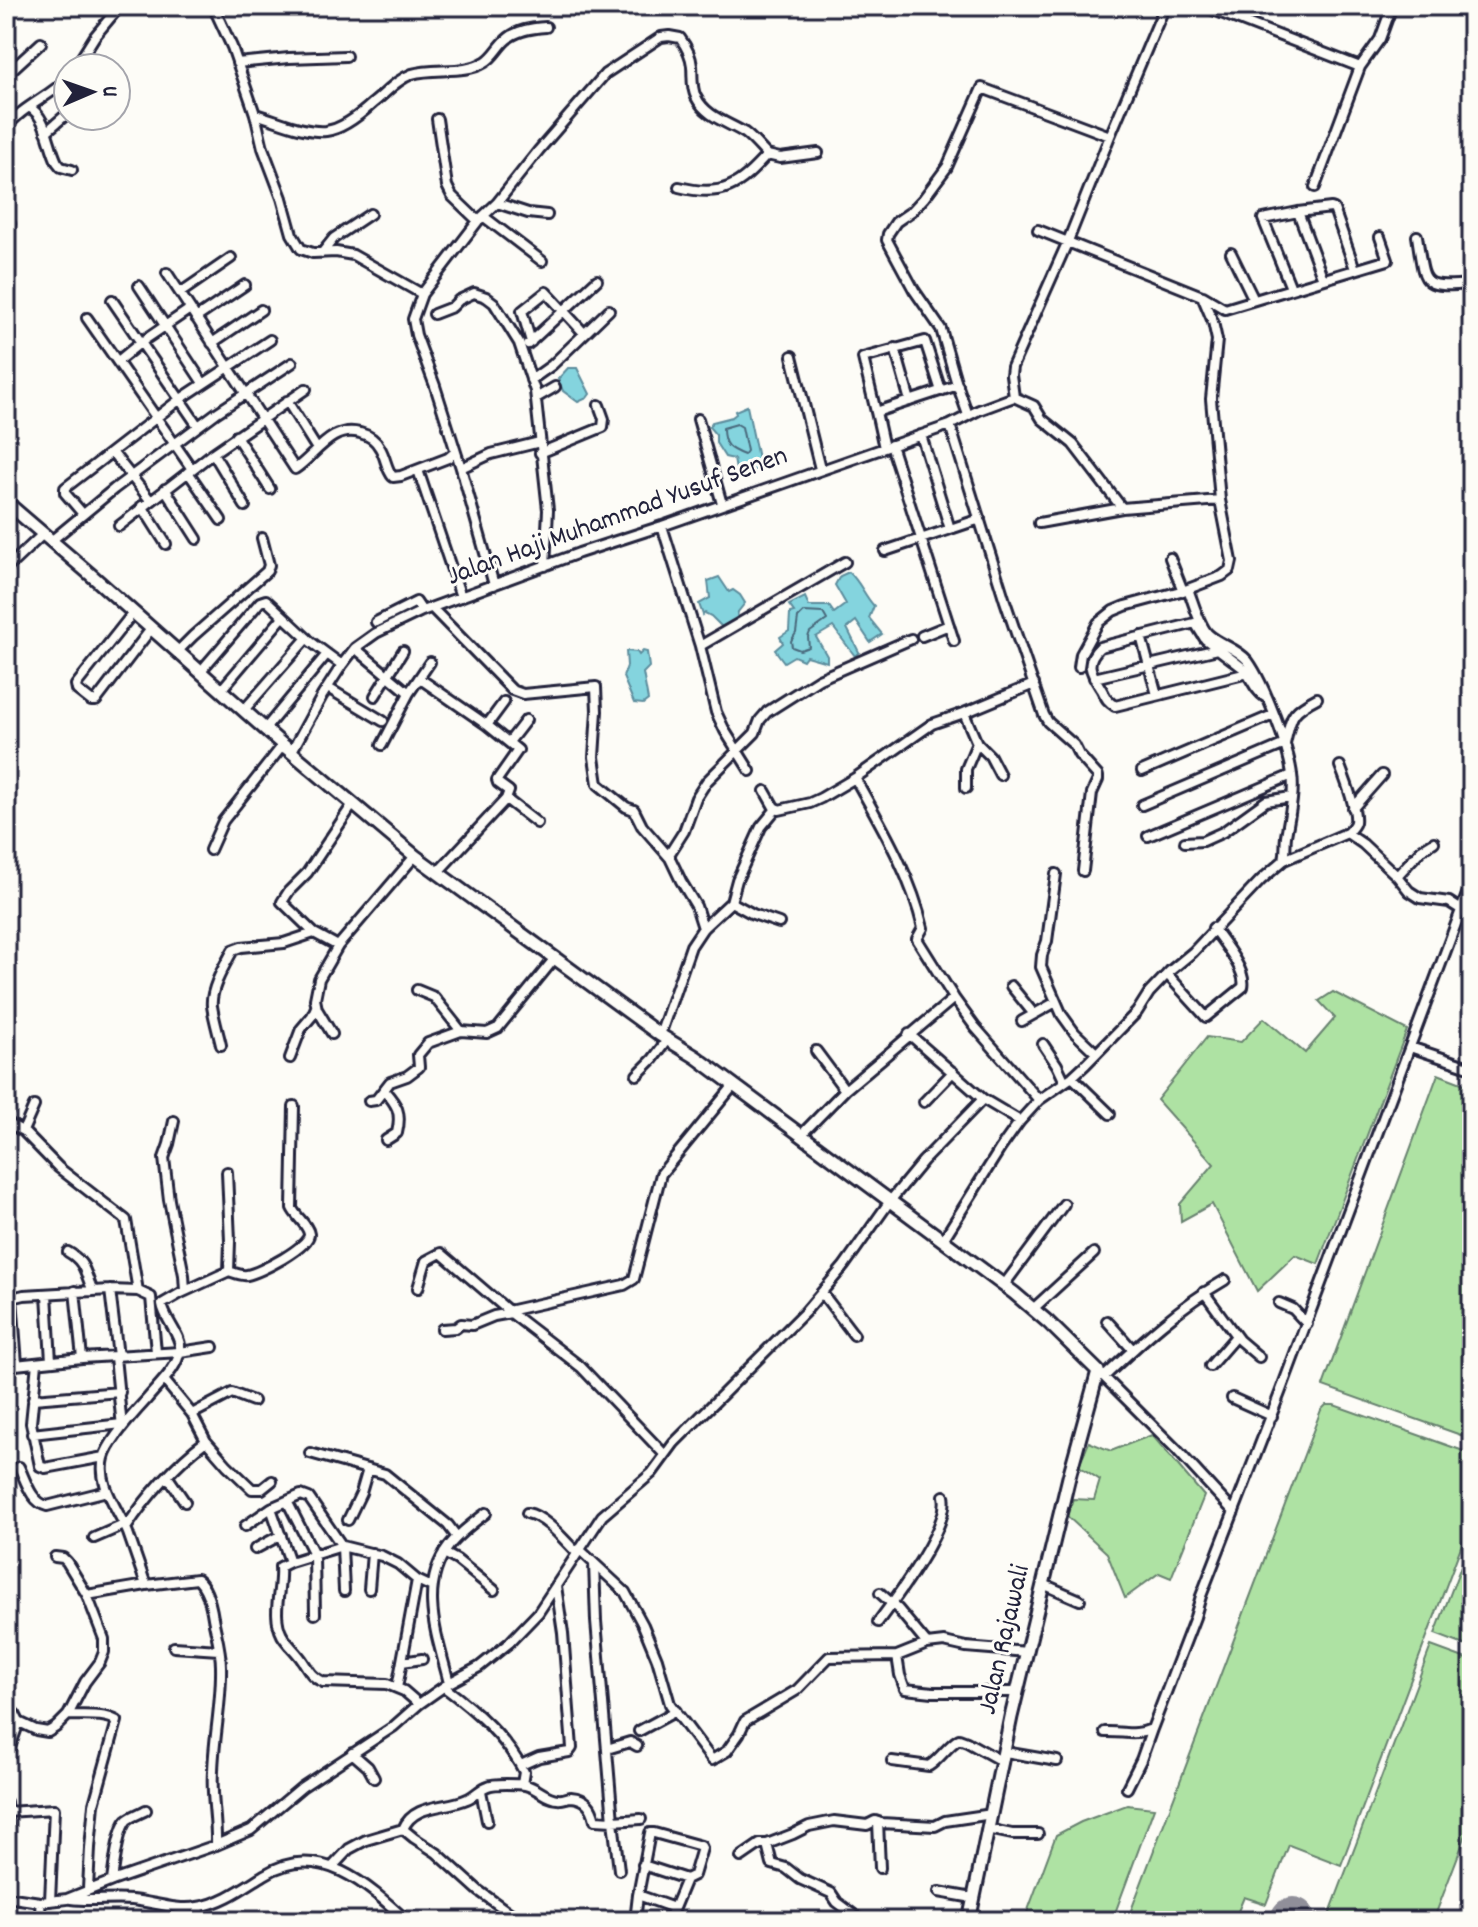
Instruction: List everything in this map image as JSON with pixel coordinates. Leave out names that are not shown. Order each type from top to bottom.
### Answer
[{"type":"street","points":[[85,52],[120,6]]},
{"type":"street","points":[[213,6],[232,47],[292,234],[301,249],[313,253],[353,255],[422,294]]},
{"type":"street","points":[[1122,508],[1073,444],[1042,419],[1034,406],[1014,397],[1011,375],[1165,6]]},
{"type":"street","points":[[1203,6],[1360,67]]},
{"type":"street","points":[[1315,187],[1360,67],[1380,39],[1392,6]]},
{"type":"street","points":[[255,114],[307,129],[328,131],[351,120],[403,79],[414,74],[472,68],[484,63],[508,38],[523,30],[546,27]]},
{"type":"street","points":[[494,585],[461,468],[413,324],[422,294],[480,219],[497,203],[605,74],[661,37],[676,37],[682,41],[692,66],[695,96],[719,121],[746,134],[767,155],[780,158],[818,153]]},
{"type":"street","points":[[6,75],[41,43]]},
{"type":"street","points":[[237,63],[346,56]]},
{"type":"street","points":[[968,415],[941,329],[914,290],[887,240],[891,229],[924,198],[947,167],[982,88],[1110,136]]},
{"type":"street","points":[[7,123],[52,92]]},
{"type":"street","points":[[29,107],[40,118],[57,162],[61,167],[72,170]]},
{"type":"street","points":[[437,119],[443,173],[452,196],[542,261]]},
{"type":"street","points":[[46,132],[52,127]]},
{"type":"street","points":[[679,187],[707,192],[734,185],[747,178],[767,155]]},
{"type":"street","points":[[497,203],[528,213],[547,215]]},
{"type":"street","points":[[1291,288],[1263,219],[1334,209],[1355,269]]},
{"type":"street","points":[[1298,212],[1323,279]]},
{"type":"street","points":[[322,253],[334,238],[370,214]]},
{"type":"street","points":[[1038,230],[1202,296],[1225,309],[1388,260],[1380,237]]},
{"type":"street","points":[[1417,236],[1426,280],[1443,286],[1472,284]]},
{"type":"street","points":[[1231,253],[1254,300]]},
{"type":"street","points":[[180,293],[231,258]]},
{"type":"street","points":[[167,273],[295,469],[343,431],[372,438],[380,448],[391,476],[418,470],[455,452]]},
{"type":"street","points":[[522,350],[597,280]]},
{"type":"street","points":[[196,318],[245,285]]},
{"type":"street","points":[[139,286],[203,383]]},
{"type":"street","points":[[531,342],[522,311],[546,292],[584,333]]},
{"type":"street","points":[[434,314],[474,293],[486,297],[494,303],[519,343],[536,398],[548,510],[545,566]]},
{"type":"street","points":[[1079,667],[1081,654],[1104,617],[1125,606],[1186,590],[1230,570],[1232,561],[1220,500],[1211,399],[1217,340],[1202,296]]},
{"type":"street","points":[[112,300],[198,426]]},
{"type":"street","points":[[118,361],[190,309]]},
{"type":"street","points":[[212,343],[261,310]]},
{"type":"street","points":[[531,380],[552,365],[609,310]]},
{"type":"street","points":[[87,318],[174,444],[221,520]]},
{"type":"street","points":[[83,514],[65,493],[65,488],[179,400],[270,340]]},
{"type":"street","points":[[941,391],[925,341],[863,358],[876,412],[954,641]]},
{"type":"street","points":[[895,348],[910,401]]},
{"type":"street","points":[[792,356],[820,469]]},
{"type":"street","points":[[6,569],[198,426],[292,363]]},
{"type":"street","points":[[876,412],[958,385]]},
{"type":"street","points":[[536,398],[555,387]]},
{"type":"street","points":[[119,526],[236,436],[306,389]]},
{"type":"street","name":"Jalan Haji Muhammad Yusuf Senen","points":[[210,850],[223,821],[287,748],[355,648],[376,633],[427,609],[950,425],[1014,397]]},
{"type":"street","points":[[287,401],[317,449]]},
{"type":"street","points":[[540,453],[603,427],[604,419],[599,405]]},
{"type":"street","points":[[698,419],[722,504]]},
{"type":"street","points":[[950,425],[1046,719],[1072,743],[1098,776],[1092,793],[1083,871]]},
{"type":"street","points":[[921,435],[950,529]]},
{"type":"street","points":[[236,436],[270,489]]},
{"type":"street","points":[[461,468],[491,454],[540,442]]},
{"type":"street","points":[[112,452],[132,476],[166,544]]},
{"type":"street","points":[[213,453],[245,506]]},
{"type":"street","points":[[418,470],[461,597]]},
{"type":"street","points":[[165,489],[197,539]]},
{"type":"street","points":[[1039,523],[1122,508],[1220,500]]},
{"type":"street","points":[[6,502],[415,856],[664,1038],[696,1057],[1004,1285],[1101,1374],[1234,1512]]},
{"type":"street","points":[[885,551],[980,519]]},
{"type":"street","points":[[662,526],[700,646],[716,712],[750,771]]},
{"type":"street","points":[[177,652],[267,571],[269,565],[262,538]]},
{"type":"street","points":[[1170,558],[1204,629],[1243,656],[1253,670],[1285,744],[1292,775],[1291,818],[1284,860]]},
{"type":"street","points":[[700,646],[845,562]]},
{"type":"street","points":[[200,672],[261,601],[266,600],[342,665]]},
{"type":"street","points":[[376,622],[416,602],[517,693],[596,687],[594,757],[598,784],[634,810],[642,826],[670,858],[696,906],[703,928]]},
{"type":"street","points":[[133,613],[76,685],[77,690],[91,701],[96,701],[151,629]]},
{"type":"street","points":[[221,690],[283,617]]},
{"type":"street","points":[[1248,673],[1115,706],[1110,703],[1090,667],[1093,654],[1100,647],[1195,623],[1202,636],[1248,673],[1257,691],[1265,697]]},
{"type":"street","points":[[922,636],[949,625]]},
{"type":"street","points":[[1141,636],[1157,695]]},
{"type":"street","points":[[244,710],[307,638]]},
{"type":"street","points":[[670,858],[696,798],[707,781],[755,733],[767,712],[819,679],[911,639]]},
{"type":"street","points":[[355,648],[409,693]]},
{"type":"street","points":[[1094,678],[1218,649]]},
{"type":"street","points":[[375,696],[403,651]]},
{"type":"street","points":[[265,729],[327,654]]},
{"type":"street","points":[[382,745],[409,693],[430,662]]},
{"type":"street","points":[[419,678],[487,725],[518,751],[497,780],[509,791],[506,799],[437,873]]},
{"type":"street","points":[[637,1075],[653,1059],[664,1038],[691,946],[703,928],[731,902],[737,880],[761,827],[776,809],[810,803],[855,778],[926,727],[1034,684]]},
{"type":"street","points":[[328,688],[383,721]]},
{"type":"street","points":[[1142,805],[1285,744],[1295,712],[1317,698]]},
{"type":"street","points":[[487,725],[504,702]]},
{"type":"street","points":[[964,713],[977,743],[990,756],[1000,775]]},
{"type":"street","points":[[1142,771],[1273,715]]},
{"type":"street","points":[[509,742],[526,720]]},
{"type":"street","points":[[966,788],[966,769],[977,743]]},
{"type":"street","points":[[943,1240],[1000,1149],[1039,1100],[1069,1080],[1131,1019],[1167,974],[1284,860],[1347,833],[1354,823],[1353,808],[1340,766]]},
{"type":"street","points":[[1148,836],[1292,775]]},
{"type":"street","points":[[1353,808],[1382,775]]},
{"type":"street","points":[[855,778],[884,830],[907,881],[923,928],[917,939],[954,998],[984,1038],[1039,1100]]},
{"type":"street","points":[[765,791],[776,809]]},
{"type":"street","points":[[1185,842],[1203,841],[1223,832],[1266,801],[1291,797]]},
{"type":"street","points":[[506,799],[537,823]]},
{"type":"street","points":[[338,946],[314,933],[282,902],[307,873],[353,804]]},
{"type":"street","points":[[1347,833],[1363,844],[1409,891],[1420,898],[1449,902],[1460,909]]},
{"type":"street","points":[[1397,876],[1421,850],[1434,842]]},
{"type":"street","points":[[332,1034],[316,1006],[319,979],[338,946],[415,856]]},
{"type":"street","points":[[1056,874],[1041,967],[1062,1015],[1096,1053]]},
{"type":"street","points":[[1127,1788],[1141,1760],[1307,1324],[1472,881]]},
{"type":"street","points":[[731,902],[779,923]]},
{"type":"street","points":[[1167,974],[1206,1017],[1243,987],[1245,981],[1242,973],[1213,928]]},
{"type":"street","points":[[221,1045],[212,998],[233,950],[284,943],[314,933]]},
{"type":"street","points":[[369,1101],[376,1100],[390,1082],[407,1076],[419,1067],[418,1055],[428,1043],[461,1031],[487,1033],[498,1028],[555,958]]},
{"type":"street","points":[[1011,986],[1033,1013]]},
{"type":"street","points":[[417,990],[434,997],[461,1031]]},
{"type":"street","points":[[801,1135],[845,1090],[954,998]]},
{"type":"street","points":[[1022,1021],[1056,1002]]},
{"type":"street","points":[[290,1058],[301,1029],[316,1006]]},
{"type":"street","points":[[909,1034],[983,1099],[1020,1121]]},
{"type":"street","points":[[1043,1044],[1069,1080],[1110,1114]]},
{"type":"street","points":[[1410,1047],[1472,1068]]},
{"type":"street","points":[[816,1051],[845,1090]]},
{"type":"street","points":[[924,1102],[953,1072]]},
{"type":"street","points":[[442,1329],[456,1328],[461,1324],[472,1325],[494,1316],[624,1285],[634,1279],[661,1174],[734,1085]]},
{"type":"street","points":[[384,1090],[396,1104],[400,1120],[397,1133],[386,1140]]},
{"type":"street","points":[[6,1091],[9,1096],[7,1121],[23,1131],[59,1168],[126,1220],[138,1291]]},
{"type":"street","points":[[67,1899],[251,1830],[302,1787],[393,1727],[419,1704],[479,1667],[509,1643],[538,1613],[602,1516],[652,1473],[674,1443],[822,1293],[890,1201],[933,1150],[983,1099]]},
{"type":"street","points":[[23,1131],[34,1106]]},
{"type":"street","points":[[162,1304],[229,1271],[250,1275],[306,1244],[309,1231],[292,1208],[294,1106]]},
{"type":"street","points":[[174,1121],[164,1158],[185,1291]]},
{"type":"street","points":[[227,1172],[229,1271]]},
{"type":"street","points":[[1004,1285],[1064,1204]]},
{"type":"street","points":[[68,1252],[83,1264],[93,1291]]},
{"type":"street","points":[[418,1288],[426,1261],[441,1253],[581,1367],[665,1455]]},
{"type":"street","points":[[1033,1309],[1094,1253]]},
{"type":"street","points":[[1101,1374],[1204,1292],[1225,1280]]},
{"type":"street","points":[[6,1288],[12,1298],[17,1364]]},
{"type":"street","points":[[110,1290],[122,1426]]},
{"type":"street","points":[[75,1291],[82,1358]]},
{"type":"street","points":[[12,1298],[75,1291],[138,1291],[162,1304],[165,1317],[180,1343],[180,1352],[164,1380],[122,1426],[104,1457],[103,1474],[107,1491],[125,1526],[146,1585]]},
{"type":"street","points":[[1204,1292],[1236,1336],[1259,1357]]},
{"type":"street","points":[[822,1293],[854,1335]]},
{"type":"street","points":[[47,1294],[51,1361]]},
{"type":"street","points":[[151,1297],[156,1352]]},
{"type":"street","points":[[1279,1303],[1293,1309],[1307,1324]]},
{"type":"street","points":[[1107,1321],[1133,1350]]},
{"type":"street","points":[[1210,1366],[1236,1336]]},
{"type":"street","points":[[6,1366],[213,1347]]},
{"type":"street","points":[[37,1363],[31,1423],[40,1466],[104,1457]]},
{"type":"street","name":"Jalan Rajawali","points":[[969,1921],[1043,1584],[1101,1374]]},
{"type":"street","points":[[164,1380],[192,1414],[206,1441],[252,1489],[262,1489],[272,1481]]},
{"type":"street","points":[[33,1399],[120,1392]]},
{"type":"street","points":[[192,1414],[232,1393],[253,1401]]},
{"type":"street","points":[[1232,1398],[1272,1416]]},
{"type":"street","points":[[32,1434],[122,1426]]},
{"type":"street","points":[[94,1538],[125,1526],[186,1456],[206,1441]]},
{"type":"street","points":[[310,1453],[385,1474],[448,1525],[457,1537]]},
{"type":"street","points":[[19,1467],[29,1490],[41,1505],[107,1491]]},
{"type":"street","points":[[348,1520],[368,1469]]},
{"type":"street","points":[[168,1477],[185,1502]]},
{"type":"street","points":[[245,1526],[271,1508],[301,1495],[309,1498],[342,1546],[344,1591]]},
{"type":"street","points":[[878,1622],[934,1536],[946,1506],[944,1496]]},
{"type":"street","points":[[287,1501],[314,1554],[315,1614]]},
{"type":"street","points":[[271,1508],[290,1562]]},
{"type":"street","points":[[486,1513],[457,1537],[444,1553],[430,1598],[433,1621],[446,1685],[502,1739],[521,1765],[524,1772],[522,1784]]},
{"type":"street","points":[[527,1513],[534,1514],[552,1528],[625,1592],[657,1659],[670,1704],[712,1760],[727,1751],[745,1721],[797,1690],[829,1657],[897,1656],[927,1644],[944,1642],[1027,1652]]},
{"type":"street","points":[[255,1549],[281,1535]]},
{"type":"street","points":[[419,1704],[404,1691],[387,1684],[323,1682],[313,1678],[280,1630],[277,1573],[280,1567],[290,1562],[342,1546],[382,1556],[432,1587]]},
{"type":"street","points":[[369,1589],[372,1553]]},
{"type":"street","points":[[444,1553],[494,1590]]},
{"type":"street","points":[[6,1708],[15,1714],[19,1722],[48,1732],[68,1715],[104,1652],[104,1639],[87,1595],[67,1562],[55,1557]]},
{"type":"street","points":[[594,1562],[596,1621],[619,1870]]},
{"type":"street","points":[[87,1595],[188,1579],[201,1582],[211,1607],[221,1664],[212,1773],[216,1845]]},
{"type":"street","points":[[397,1688],[417,1580]]},
{"type":"street","points":[[1043,1584],[1080,1600]]},
{"type":"street","points":[[521,1765],[539,1757],[569,1752],[572,1748],[556,1585]]},
{"type":"street","points":[[880,1593],[927,1644]]},
{"type":"street","points":[[174,1647],[219,1650]]},
{"type":"street","points":[[897,1656],[905,1689],[1018,1692]]},
{"type":"street","points":[[402,1662],[422,1659]]},
{"type":"street","points":[[639,1731],[676,1711]]},
{"type":"street","points":[[68,1715],[103,1716],[117,1721],[94,1804],[88,1889]]},
{"type":"street","points":[[6,1759],[19,1722]]},
{"type":"street","points":[[1105,1732],[1123,1731],[1135,1735],[1152,1729]]},
{"type":"street","points":[[892,1761],[929,1766],[959,1739],[1004,1757],[1057,1761]]},
{"type":"street","points":[[607,1749],[630,1742],[637,1746]]},
{"type":"street","points":[[352,1753],[368,1767],[374,1778]]},
{"type":"street","points":[[333,1866],[349,1849],[366,1840],[403,1829],[410,1817],[419,1812],[468,1799],[488,1786],[522,1784],[549,1797],[586,1801],[595,1820],[641,1819]]},
{"type":"street","points":[[481,1791],[487,1821]]},
{"type":"street","points":[[6,1802],[6,1833]]},
{"type":"street","points":[[7,1812],[54,1809],[41,1921]]},
{"type":"street","points":[[112,1881],[124,1825],[146,1810]]},
{"type":"street","points":[[741,1857],[760,1844],[767,1844],[809,1826],[834,1821],[935,1826],[945,1821],[992,1814]]},
{"type":"street","points":[[878,1822],[880,1868]]},
{"type":"street","points":[[403,1829],[521,1921]]},
{"type":"street","points":[[988,1829],[1012,1834],[1038,1834]]},
{"type":"street","points":[[635,1921],[650,1833],[702,1848],[694,1875],[686,1879],[668,1921]]},
{"type":"street","points":[[767,1844],[772,1864],[786,1868],[800,1879],[831,1893],[837,1902],[861,1920],[875,1921]]},
{"type":"street","points":[[6,1897],[45,1901],[131,1900],[199,1907],[229,1897],[267,1873],[295,1862],[333,1866],[378,1895],[407,1921]]},
{"type":"street","points":[[643,1865],[686,1879]]},
{"type":"street","points":[[939,1892],[973,1898]]},
{"type":"street","points":[[638,1895],[674,1908]]},
{"type":"street","points":[[199,1907],[202,1921]]},
{"type":"green space","points":[[1333,992],[1407,1030],[1318,1264],[1295,1255],[1257,1291],[1212,1204],[1181,1221],[1180,1204],[1214,1164],[1157,1100],[1207,1037],[1241,1042],[1264,1018],[1305,1053],[1335,1018],[1319,1001]]},
{"type":"green space","points":[[1438,1074],[1472,1087],[1472,1439],[1323,1386]]},
{"type":"green space","points":[[1326,1405],[1334,1405],[1472,1454],[1472,1517],[1341,1865],[1289,1845],[1266,1904],[1244,1897],[1234,1921],[1127,1921],[1321,1410]]},
{"type":"green space","points":[[1152,1435],[1204,1496],[1171,1578],[1159,1573],[1125,1598],[1107,1553],[1067,1516],[1073,1499],[1094,1500],[1100,1480],[1079,1466],[1089,1442],[1111,1451]]},
{"type":"green space","points":[[1472,1537],[1472,1648],[1435,1634]]},
{"type":"green space","points":[[1431,1646],[1472,1661],[1472,1819],[1433,1921],[1327,1921]]},
{"type":"green space","points":[[1127,1805],[1154,1808],[1112,1921],[1024,1921],[1056,1835]]},
{"type":"water","points":[[568,368],[577,368],[590,394],[587,398],[578,402],[563,391],[558,379]]},
{"type":"water","points":[[747,406],[759,463],[756,470],[736,470],[734,459],[725,457],[716,443],[716,435],[709,427],[712,422],[732,417],[735,411]]},
{"type":"water","points":[[849,572],[874,606],[869,618],[882,634],[870,642],[856,621],[847,628],[859,652],[855,656],[833,627],[816,637],[827,656],[827,662],[794,656],[784,662],[775,650],[783,643],[780,637],[789,631],[790,613],[794,612],[789,605],[805,597],[809,606],[829,606],[834,613],[846,604],[835,585],[840,576]]},
{"type":"water","points":[[719,577],[729,592],[733,590],[745,603],[738,612],[736,622],[722,627],[711,616],[703,615],[699,604],[710,598],[708,581]]},
{"type":"water","points":[[626,651],[639,655],[647,652],[649,667],[643,673],[648,700],[643,704],[634,703],[623,677],[627,666]]}]
